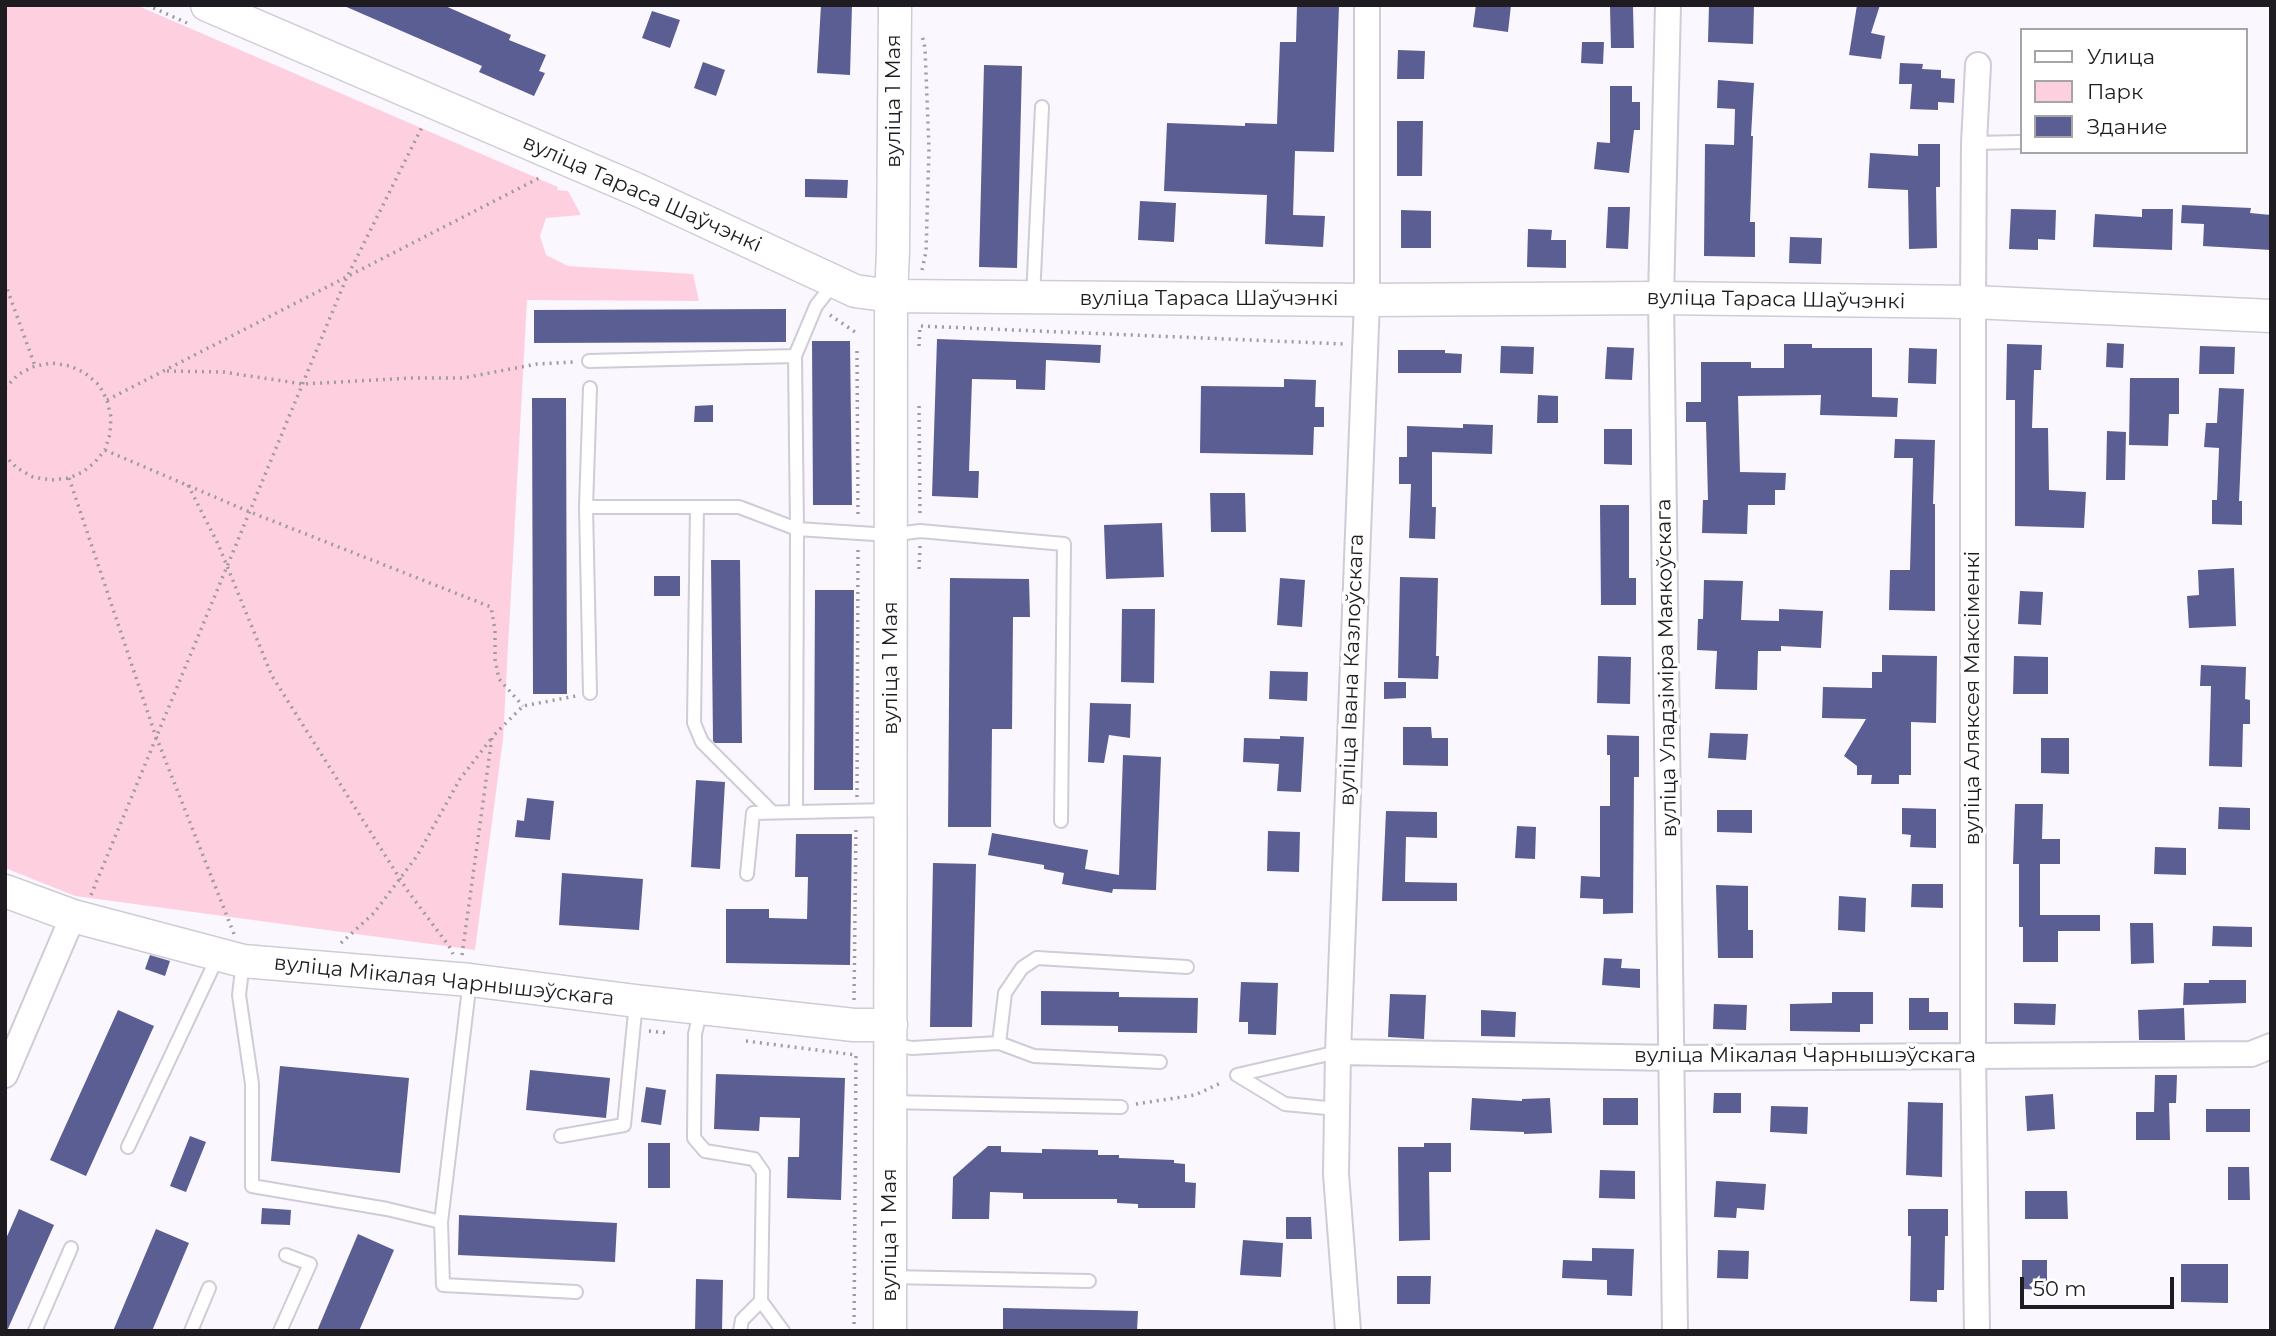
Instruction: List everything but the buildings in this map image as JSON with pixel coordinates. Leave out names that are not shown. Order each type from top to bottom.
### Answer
[{"type":"street","name":"вуліца Тараса Шаўчэнкі","points":[[208,5],[638,190],[855,290],[891,296],[1367,300],[1661,298],[1973,302],[2271,316]]},
{"type":"street","name":"вуліца 1 Мая","points":[[890,1331],[889,810],[892,614],[906,533],[891,296],[894,251],[895,5]]},
{"type":"street","name":"вуліца Уладзіміра Маякоўскага","points":[[1668,5],[1661,298],[1675,1331]]},
{"type":"street","name":"вуліца Івана Казлоўскага","points":[[1348,1331],[1336,1174],[1338,1052],[1367,300],[1367,9]]},
{"type":"street","name":"вуліца Аляксея Максіменкі","points":[[1977,1331],[1973,1056],[1973,302],[1974,143],[1978,65]]},
{"type":"street","name":"вуліца Мікалая Чарнышэўскага","points":[[5,891],[228,951],[462,967],[634,1016],[698,1021],[854,1025],[891,1035]]},
{"type":"street","points":[[5,1075],[80,911]]},
{"type":"street","name":"вуліца Мікалая Чарнышэўскага","points":[[1338,1052],[1673,1058],[2251,1054],[2271,1046]]},
{"type":"lane","points":[[1033,297],[1042,107]]},
{"type":"lane","points":[[1974,143],[2021,142]]},
{"type":"lane","points":[[796,811],[795,356],[816,306],[835,281]]},
{"type":"lane","points":[[589,361],[795,356]]},
{"type":"lane","points":[[590,388],[586,508],[590,693]]},
{"type":"lane","points":[[697,507],[694,723],[702,741],[772,812]]},
{"type":"lane","points":[[586,508],[739,507],[797,529],[858,534],[906,533],[1064,544],[1061,821]]},
{"type":"lane","points":[[747,874],[753,813],[889,810]]},
{"type":"lane","points":[[128,1147],[228,951]]},
{"type":"lane","points":[[228,951],[239,995],[252,1084],[252,1186],[387,1209],[441,1222]]},
{"type":"lane","points":[[999,1044],[1005,993],[1022,968],[1037,958],[1187,967]]},
{"type":"lane","points":[[462,967],[441,1222],[443,1285],[576,1292]]},
{"type":"lane","points":[[561,1136],[624,1125],[634,1016]]},
{"type":"lane","points":[[698,1021],[694,1138],[705,1152],[754,1159],[763,1172],[761,1301],[783,1331]]},
{"type":"lane","points":[[891,1035],[912,1048],[999,1044],[1034,1056],[1160,1062]]},
{"type":"lane","points":[[1237,1075],[1338,1052]]},
{"type":"lane","points":[[1237,1075],[1284,1104],[1337,1109]]},
{"type":"lane","points":[[890,1102],[1121,1107]]},
{"type":"lane","points":[[35,1331],[71,1248]]},
{"type":"lane","points":[[280,1331],[310,1264],[286,1255]]},
{"type":"lane","points":[[889,1277],[1088,1281]]},
{"type":"lane","points":[[191,1331],[209,1289]]},
{"type":"lane","points":[[740,1331],[742,1320],[761,1301]]},
{"type":"path","points":[[921,27],[925,48],[929,149],[926,251],[922,270]]},
{"type":"path","points":[[80,911],[250,512],[345,279],[424,123]]},
{"type":"path","points":[[107,400],[547,175]]},
{"type":"path","points":[[5,283],[35,366]]},
{"type":"path","points":[[918,355],[920,326],[1364,345]]},
{"type":"path","points":[[854,1006],[857,351]]},
{"type":"path","points":[[165,371],[223,372],[303,384],[463,378],[537,364],[589,361]]},
{"type":"path","points":[[5,388],[19,374],[35,366],[52,363],[78,370],[99,385],[107,400],[111,417],[110,434],[104,450],[83,472],[69,478],[51,480],[33,477],[17,468],[5,456]]},
{"type":"path","points":[[906,533],[919,396]]},
{"type":"path","points":[[104,450],[250,512],[491,607],[499,679],[523,706]]},
{"type":"path","points":[[69,478],[155,734],[236,938],[228,951]]},
{"type":"path","points":[[188,485],[227,566],[272,676],[419,908],[462,967]]},
{"type":"path","points":[[337,948],[374,913],[417,856],[460,779],[492,737],[523,706],[590,693]]},
{"type":"path","points":[[462,967],[492,737]]},
{"type":"path","points":[[634,1016],[698,1021]]},
{"type":"path","points":[[734,1040],[856,1055],[854,1331]]},
{"type":"path","points":[[1121,1107],[1195,1096],[1237,1075]]},
{"type":"green space","points":[[5,5],[136,5],[558,187],[557,190],[568,191],[581,215],[546,218],[540,236],[546,255],[568,266],[693,274],[699,301],[527,300],[503,739],[475,950],[75,896],[5,868]]}]
